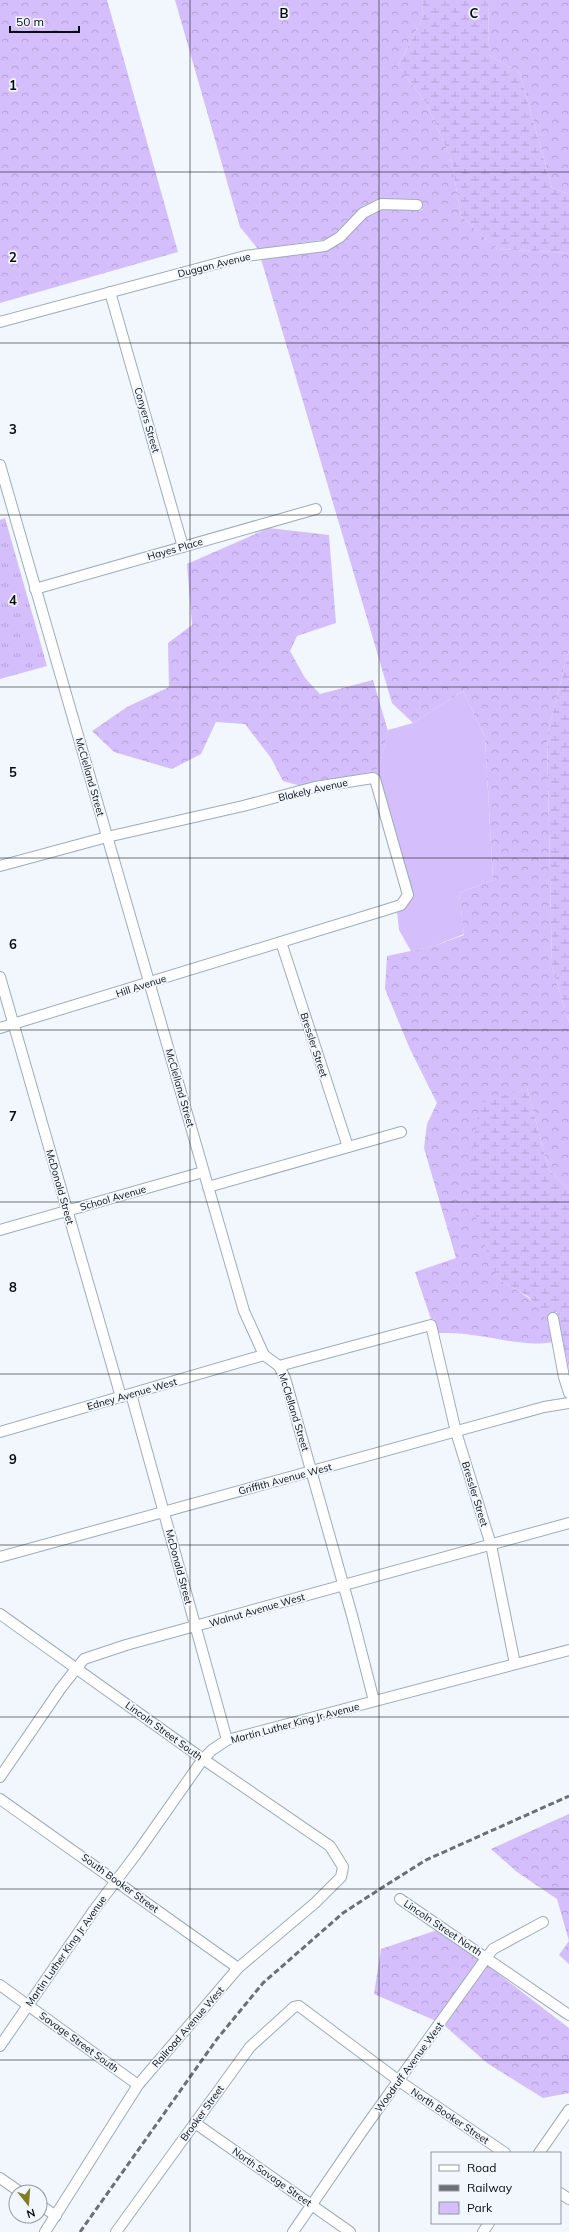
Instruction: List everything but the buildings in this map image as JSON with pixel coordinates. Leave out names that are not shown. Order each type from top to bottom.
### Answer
[{"type":"street","name":"Duggan Avenue","points":[[0,322],[245,256],[325,246],[340,237],[363,213],[381,204],[417,205]]},
{"type":"street","name":"Conyers Street","points":[[110,292],[183,547]]},
{"type":"street","name":"McClelland Street","points":[[0,465],[244,1311],[264,1355],[279,1366],[288,1386],[374,1701]]},
{"type":"street","name":"Hayes Place","points":[[35,589],[316,509]]},
{"type":"street","name":"Blakely Avenue","points":[[0,866],[107,837],[243,806],[321,786],[366,778],[375,779],[408,891],[406,899],[401,905],[281,942]]},
{"type":"street","name":"Hill Avenue","points":[[0,1028],[281,942]]},
{"type":"street","name":"Bressler Street","points":[[281,942],[348,1147]]},
{"type":"street","name":"McDonald Street","points":[[0,977],[66,1211],[121,1397]]},
{"type":"street","points":[[208,1187],[401,1132]]},
{"type":"street","name":"School Avenue","points":[[0,1230],[203,1172]]},
{"type":"street","points":[[553,1318],[564,1377],[569,1393]]},
{"type":"street","name":"Bressler Street","points":[[279,1366],[431,1325],[456,1432],[491,1545],[515,1664]]},
{"type":"street","name":"Edney Avenue West","points":[[0,1432],[264,1355]]},
{"type":"street","name":"McDonald Street","points":[[131,1394],[227,1740]]},
{"type":"street","name":"Griffith Avenue West","points":[[0,1556],[544,1407],[569,1403]]},
{"type":"street","name":"Walnut Avenue West","points":[[0,1777],[84,1659],[96,1654],[569,1523]]},
{"type":"street","name":"Lincoln Street South","points":[[0,1614],[77,1667],[203,1759],[330,1846]]},
{"type":"street","name":"Martin Luther King Jr Avenue","points":[[0,2046],[28,2004],[203,1759],[212,1750],[227,1740],[569,1650]]},
{"type":"street","name":"South Booker Street","points":[[0,1799],[238,1968]]},
{"type":"street","name":"Railroad Avenue West","points":[[45,2232],[138,2085],[238,1968],[315,1903],[341,1877],[343,1867],[330,1846]]},
{"type":"street","name":"Lincoln Street North","points":[[400,1899],[487,1957],[569,2015]]},
{"type":"street","name":"Woodruff Avenue West","points":[[294,2232],[493,1949],[543,1922]]},
{"type":"street","name":"Savage Street South","points":[[0,1985],[138,2085]]},
{"type":"street","name":"North Booker Street","points":[[299,2006],[399,2081],[504,2152]]},
{"type":"street","name":"Brooker Street","points":[[116,2232],[250,2047],[287,2011],[299,2006]]},
{"type":"street","points":[[540,2152],[569,2110]]},
{"type":"street","name":"North Savage Street","points":[[195,2123],[350,2232]]},
{"type":"street","points":[[0,2178],[9,2184]]},
{"type":"street","points":[[561,2194],[569,2200]]},
{"type":"street","points":[[48,2210],[56,2216]]},
{"type":"green space","points":[[0,0],[107,0],[178,252],[0,303]]},
{"type":"green space","points":[[175,0],[422,0],[423,17],[398,66],[426,103],[451,158],[461,216],[497,249],[569,253],[569,649],[547,735],[552,967],[569,1022],[569,1190],[549,1170],[527,1088],[498,1279],[519,1291],[534,1303],[541,1311],[550,1329],[553,1342],[522,1343],[464,1334],[438,1333],[434,1319],[431,1319],[415,1272],[456,1258],[424,1148],[427,1124],[437,1103],[410,1049],[385,989],[387,956],[434,946],[464,935],[459,893],[493,880],[485,737],[463,691],[413,723],[392,703],[261,259],[326,251],[342,241],[361,222],[375,212],[386,208],[422,210],[420,200],[379,199],[360,209],[329,239],[258,249],[240,227]]},
{"type":"green space","points":[[422,0],[488,0],[489,55],[520,73],[552,188],[569,194],[569,253],[497,249],[461,216],[451,158],[426,103],[398,66],[423,17]]},
{"type":"green space","points":[[488,0],[569,0],[569,194],[552,188],[520,73],[489,55]]},
{"type":"green space","points":[[5,518],[47,666],[0,679],[0,520]]},
{"type":"green space","points":[[269,528],[329,535],[336,623],[297,636],[290,651],[305,678],[320,694],[373,680],[388,731],[379,768],[366,773],[301,786],[283,781],[271,758],[245,724],[216,722],[201,754],[172,769],[114,752],[92,731],[127,707],[169,687],[168,643],[192,625],[187,564]]},
{"type":"green space","points":[[569,649],[569,1022],[552,967],[547,735]]},
{"type":"green space","points":[[463,691],[485,737],[493,880],[459,893],[464,934],[434,946],[411,951],[399,930],[397,911],[409,904],[412,890],[380,778],[374,773],[366,773],[379,768],[388,730],[413,723]]},
{"type":"green space","points":[[527,1088],[549,1170],[569,1190],[569,1369],[557,1312],[548,1314],[549,1324],[529,1297],[498,1279],[480,1233],[471,1196],[469,1169],[480,1103]]},
{"type":"green space","points":[[569,1814],[569,1941],[557,1899],[517,1872],[491,1849]]},
{"type":"green space","points":[[437,1930],[479,1959],[436,2021],[374,1994],[381,1949]]},
{"type":"green space","points":[[569,1941],[569,1964],[559,1955]]},
{"type":"green space","points":[[487,1965],[569,2028],[569,2093],[543,2098],[487,2063],[445,2026]]},
{"type":"railway","points":[[80,2232],[217,2039],[263,1983],[343,1913],[426,1860],[569,1796]]}]
